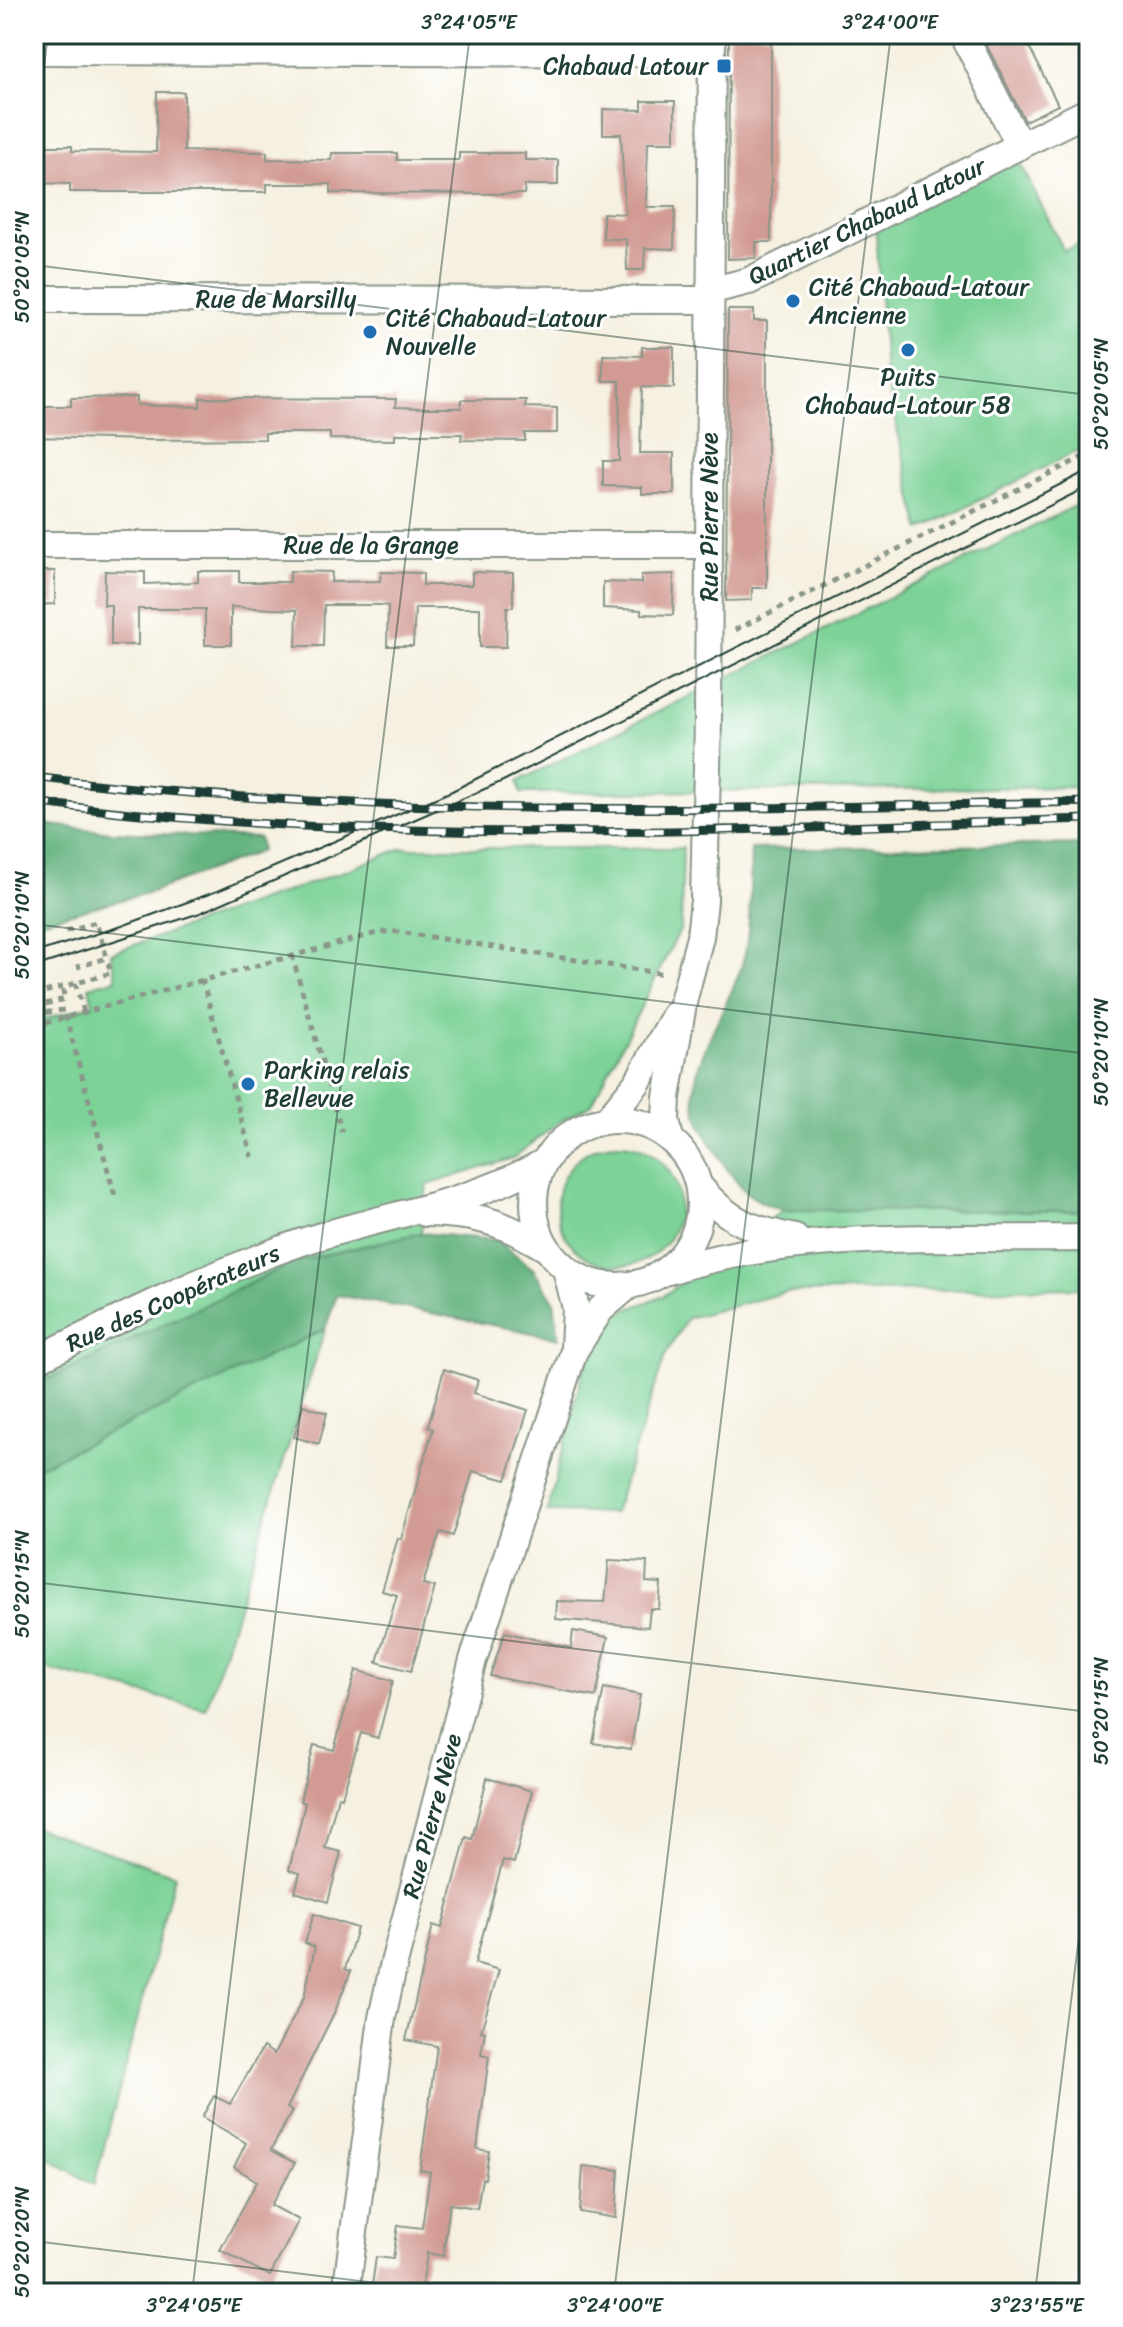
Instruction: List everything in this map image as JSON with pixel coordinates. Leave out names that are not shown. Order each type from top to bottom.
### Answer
[{"type":"street","points":[[963,34],[1020,146]]},
{"type":"street","points":[[34,51],[712,43]]},
{"type":"street","name":"Rue Pierre Nève","points":[[670,1139],[666,1120],[667,1097],[703,919],[712,43]]},
{"type":"street","name":"Quartier Chabaud Latour","points":[[710,294],[749,281],[1089,111]]},
{"type":"street","name":"Rue de Marsilly","points":[[34,299],[710,294]]},
{"type":"street","name":"Rue de la Grange","points":[[34,545],[709,545]]},
{"type":"street","name":"Rue Pierre Nève","points":[[607,1120],[637,1083],[688,988]]},
{"type":"street","points":[[663,1273],[681,1257],[694,1235],[700,1211],[699,1186],[691,1165],[670,1139],[640,1123],[607,1120],[576,1130],[558,1144],[544,1162],[536,1182],[533,1205],[537,1227],[546,1248],[566,1269],[595,1284],[628,1286],[722,1256],[810,1242],[1089,1238]]},
{"type":"street","name":"Rue des Coopérateurs","points":[[34,1361],[176,1291],[241,1265],[341,1229],[407,1213],[516,1177],[544,1162]]},
{"type":"street","points":[[699,1186],[718,1208],[735,1221],[765,1232],[810,1242]]},
{"type":"street","name":"Rue des Coopérateurs","points":[[407,1213],[486,1219],[511,1228],[546,1248]]},
{"type":"street","name":"Rue Pierre Nève","points":[[566,1269],[576,1308],[574,1351]]},
{"type":"street","name":"Rue Pierre Nève","points":[[346,2293],[382,2018],[473,1660],[574,1351],[601,1309],[628,1286]]},
{"type":"path","points":[[708,643],[1089,454]]},
{"type":"path","points":[[34,995],[111,973],[96,922],[66,931]]},
{"type":"path","points":[[34,1026],[292,955],[392,931],[688,988]]},
{"type":"path","points":[[292,955],[342,1132]]},
{"type":"path","points":[[77,967],[107,958]]},
{"type":"path","points":[[202,979],[252,1157]]},
{"type":"path","points":[[75,983],[84,1012]]},
{"type":"path","points":[[34,1007],[65,999],[62,987]]},
{"type":"path","points":[[34,1014],[64,1010],[115,1196]]},
{"type":"green space","points":[[1017,157],[1064,251],[1089,240],[1089,445],[920,530],[885,374],[876,229]]},
{"type":"green space","points":[[1089,499],[1089,787],[521,793],[518,781]]},
{"type":"green space","points":[[34,823],[111,832],[259,838],[261,851],[151,892],[34,923]]},
{"type":"green space","points":[[1089,844],[1089,1211],[783,1210],[761,1202],[739,1185],[704,1132],[694,1095],[703,1054],[745,953],[751,849]]},
{"type":"green space","points":[[402,848],[683,848],[681,928],[592,1104],[559,1122],[513,1158],[427,1185],[421,1233],[297,1261],[34,1386],[34,1022],[93,1005],[89,987],[116,979],[111,953]]},
{"type":"green space","points":[[618,1144],[641,1148],[661,1162],[675,1182],[679,1205],[675,1228],[661,1248],[641,1262],[618,1266],[595,1262],[575,1248],[561,1228],[557,1205],[561,1182],[575,1162],[595,1148]]},
{"type":"green space","points":[[783,1210],[1089,1211],[1089,1288],[787,1292],[687,1318],[665,1356],[614,1513],[547,1512],[584,1367],[610,1316],[663,1296]]},
{"type":"green space","points":[[421,1233],[497,1240],[534,1270],[554,1301],[559,1338],[337,1295],[325,1329],[34,1469],[34,1386],[297,1261]]},
{"type":"green space","points":[[325,1329],[206,1709],[34,1666],[34,1469]]},
{"type":"green space","points":[[34,1827],[175,1875],[94,2185],[34,2149]]},
{"type":"building","points":[[729,34],[771,34],[771,242],[756,242],[756,258],[728,259]]},
{"type":"building","points":[[981,34],[1023,34],[1058,105],[1025,121]]},
{"type":"building","points":[[157,92],[184,92],[184,151],[267,152],[267,159],[331,160],[332,153],[397,153],[397,160],[459,160],[459,153],[525,153],[525,160],[558,160],[558,185],[525,185],[524,194],[331,193],[331,184],[267,184],[267,192],[70,192],[70,184],[34,183],[34,158],[39,158],[39,146],[72,146],[72,151],[156,152]]},
{"type":"building","points":[[642,101],[675,101],[675,142],[648,142],[646,207],[675,207],[674,249],[645,248],[644,270],[627,270],[626,239],[603,239],[603,213],[625,214],[621,134],[603,134],[603,109],[642,110]]},
{"type":"building","points":[[728,310],[754,310],[754,321],[767,321],[767,588],[752,588],[752,600],[726,601]]},
{"type":"building","points":[[642,347],[674,347],[674,388],[642,387],[640,453],[674,453],[674,494],[642,494],[642,487],[603,486],[603,461],[619,461],[620,381],[603,381],[603,355],[642,356]]},
{"type":"building","points":[[137,397],[137,405],[200,407],[200,398],[396,399],[395,407],[427,408],[461,408],[461,400],[526,400],[525,407],[557,408],[557,433],[525,433],[525,441],[461,440],[462,434],[395,434],[395,440],[330,439],[330,433],[265,433],[265,439],[34,437],[34,406],[71,406],[71,398]]},
{"type":"building","points":[[34,571],[55,571],[55,604],[34,605]]},
{"type":"building","points":[[105,571],[145,572],[145,584],[198,582],[198,571],[239,571],[239,582],[290,582],[290,571],[332,572],[331,582],[380,581],[381,572],[423,573],[423,585],[472,585],[472,572],[513,573],[513,607],[507,607],[506,647],[480,647],[480,608],[415,608],[413,646],[387,646],[388,606],[380,605],[324,605],[323,646],[296,646],[297,610],[231,607],[231,645],[205,645],[205,609],[138,609],[138,645],[111,645],[111,605],[104,605]]},
{"type":"building","points":[[674,574],[673,615],[603,608],[603,582],[641,583],[641,575]]},
{"type":"building","points":[[444,1369],[478,1380],[474,1393],[528,1410],[506,1480],[473,1471],[453,1536],[440,1532],[423,1584],[435,1587],[411,1671],[377,1662],[397,1595],[382,1591],[398,1538],[401,1539],[433,1429],[428,1427]]},
{"type":"building","points":[[303,1405],[327,1413],[319,1444],[294,1437]]},
{"type":"building","points":[[609,1560],[647,1562],[646,1582],[661,1583],[659,1609],[650,1609],[648,1627],[556,1619],[557,1601],[605,1602]]},
{"type":"building","points":[[573,1631],[608,1637],[596,1697],[490,1676],[505,1632],[571,1648]]},
{"type":"building","points":[[356,1670],[393,1681],[378,1738],[361,1733],[342,1797],[338,1796],[325,1848],[341,1852],[328,1902],[295,1892],[300,1873],[289,1870],[305,1803],[300,1801],[314,1745],[334,1750]]},
{"type":"building","points":[[604,1688],[640,1695],[631,1749],[593,1743]]},
{"type":"building","points":[[487,1778],[532,1791],[514,1863],[503,1860],[475,1963],[499,1970],[481,2031],[485,2032],[481,2054],[489,2056],[477,2149],[489,2151],[485,2179],[482,2179],[477,2208],[450,2204],[443,2256],[427,2253],[421,2293],[371,2293],[376,2257],[393,2259],[398,2225],[422,2228],[430,2172],[420,2170],[437,2046],[406,2040],[433,1925],[442,1928],[466,1837],[472,1839]]},
{"type":"building","points":[[314,1914],[357,1928],[345,1969],[351,1971],[335,2011],[287,2108],[292,2111],[271,2150],[295,2163],[271,2205],[299,2220],[270,2276],[220,2250],[257,2181],[234,2167],[246,2143],[202,2117],[214,2096],[230,2104],[263,2047],[274,2054],[304,1997],[315,1947],[305,1943]]},
{"type":"building","points":[[583,2166],[619,2170],[616,2218],[580,2212]]},
{"type":"tram line","points":[[34,953],[122,926],[220,890],[452,791],[1089,470]]},
{"type":"tram line","points":[[34,967],[200,913],[503,781],[1089,486]]},
{"type":"railway","points":[[34,777],[165,791],[429,806],[693,808],[1089,802]]},
{"type":"railway","points":[[34,802],[297,826],[429,830],[693,831],[1089,819]]},
{"type":"place","name":"Chabaud Latour","points":[[724,66]]},
{"type":"place","name":"Cité Chabaud-Latour Ancienne","points":[[793,301]]},
{"type":"place","name":"Cité Chabaud-Latour Nouvelle","points":[[370,332]]},
{"type":"place","name":"Puits Chabaud-Latour 58","points":[[908,350]]},
{"type":"place","name":"Parking relais Bellevue","points":[[248,1084]]}]
